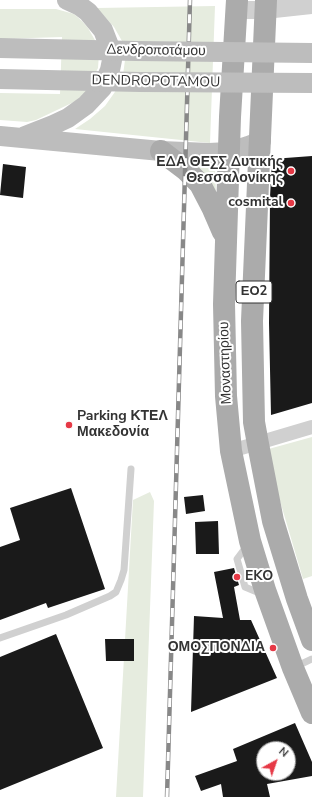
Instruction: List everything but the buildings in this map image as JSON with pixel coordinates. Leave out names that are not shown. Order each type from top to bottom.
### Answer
[{"type":"main road","points":[[9,137],[49,127],[77,112],[102,88],[109,74],[111,53],[109,43],[103,30],[88,12],[80,6],[67,0]]},
{"type":"main road","name":"Μοναστηρίου","points":[[236,5],[225,239],[224,304],[226,396],[231,451],[250,541],[267,594],[302,664],[312,713]]},
{"type":"main road","name":"Μοναστηρίου","points":[[265,5],[252,321],[253,398],[258,444],[273,520],[312,640]]},
{"type":"main road","name":"Δενδροποτάμου","points":[[0,48],[312,53]]},
{"type":"main road","name":"DENDROPOTAMOU","points":[[0,79],[140,82],[312,83]]},
{"type":"main road","points":[[9,137],[209,153],[229,152],[260,141]]},
{"type":"main road","points":[[161,150],[186,170],[200,184],[214,209],[225,239]]},
{"type":"street","points":[[236,5],[312,4]]},
{"type":"street","points":[[231,451],[312,427]]},
{"type":"lane","points":[[0,638],[66,614],[110,596],[116,592],[124,570],[131,469]]},
{"type":"lane","points":[[242,551],[237,559],[245,587],[257,592]]},
{"type":"shaded area","points":[[215,6],[210,143],[75,129],[105,106],[117,89],[123,75],[125,60],[122,41],[114,27],[97,8]]},
{"type":"shaded area","points":[[0,9],[56,9],[74,14],[82,21],[96,42],[99,54],[98,68],[85,93],[76,101],[36,120],[27,122],[0,120],[0,93],[60,94],[62,37],[0,39]]},
{"type":"shaded area","points":[[197,167],[215,167],[216,193]]},
{"type":"shaded area","points":[[312,437],[312,576],[303,579],[265,450]]},
{"type":"shaded area","points":[[150,492],[154,501],[143,797],[116,797],[133,500]]},
{"type":"railway","points":[[167,797],[190,0]]},
{"type":"place","name":"ΕΔΑ ΘΕΣΣ Δυτικής Θεσσαλονίκης","points":[[291,171]]},
{"type":"place","name":"cosmital","points":[[291,203]]},
{"type":"place","name":"Parking ΚΤΕΛ Μακεδονία","points":[[69,425]]},
{"type":"place","name":"EKO","points":[[237,577]]},
{"type":"place","name":"ΟΜΟΣΠΟΝΔΙΑ","points":[[273,648]]}]
